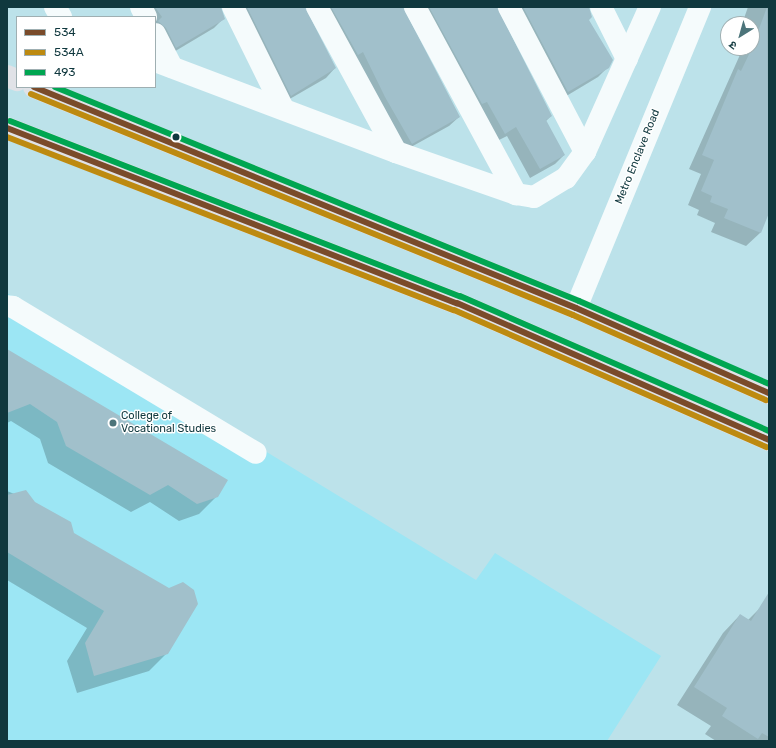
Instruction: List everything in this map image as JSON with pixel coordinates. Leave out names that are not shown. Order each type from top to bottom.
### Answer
[{"type":"main road","points":[[36,88],[576,308],[769,393]]},
{"type":"main road","points":[[7,128],[457,303],[769,440]]},
{"type":"street","points":[[55,7],[60,16]]},
{"type":"street","points":[[141,7],[146,16]]},
{"type":"street","points":[[233,7],[283,108]]},
{"type":"street","points":[[317,7],[396,152]]},
{"type":"street","points":[[415,7],[516,194]]},
{"type":"street","points":[[509,7],[585,152]]},
{"type":"street","points":[[601,7],[627,59]]},
{"type":"street","points":[[156,37],[164,64],[396,152],[516,194],[534,197],[566,178],[585,152],[650,7]]},
{"type":"street","name":"Metro Enclave Road","points":[[576,308],[700,7]]},
{"type":"street","points":[[7,306],[13,306],[256,453]]},
{"type":"shaded area","name":"College of Vocational Studies","points":[[7,293],[476,580],[495,553],[661,656],[607,741],[7,741]]},
{"type":"building","points":[[155,7],[221,7],[225,19],[176,48],[166,28],[158,21],[162,17]]},
{"type":"building","points":[[247,7],[305,7],[336,68],[291,96]]},
{"type":"building","points":[[331,7],[403,7],[460,117],[412,144],[385,97],[363,52],[358,55]]},
{"type":"building","points":[[429,7],[497,7],[552,116],[546,120],[565,155],[540,169],[516,127],[505,134],[487,102],[482,104]]},
{"type":"building","points":[[523,7],[589,7],[592,17],[589,20],[613,60],[609,68],[568,92]]},
{"type":"building","points":[[767,7],[769,213],[761,233],[724,218],[728,209],[710,202],[712,196],[701,191],[714,160],[702,155],[738,69],[741,71],[748,56],[760,56],[760,26]]},
{"type":"building","points":[[7,349],[228,480],[218,497],[197,504],[168,485],[150,495],[66,446],[57,422],[30,404],[7,413]]},
{"type":"building","points":[[26,490],[35,502],[71,522],[74,533],[169,588],[183,582],[194,590],[198,604],[168,654],[94,676],[85,643],[104,611],[7,552],[7,495]]},
{"type":"building","points":[[769,592],[769,737],[762,733],[758,739],[722,716],[727,708],[694,687],[740,614],[751,621]]},
{"type":"transit line","name":"534","points":[[36,88],[576,308],[769,393]]},
{"type":"transit line","name":"493","points":[[57,88],[579,301],[769,384]]},
{"type":"transit line","name":"534A","points":[[31,94],[573,315],[766,400]]},
{"type":"transit line","name":"493","points":[[10,121],[460,296],[769,431]]},
{"type":"transit line","name":"534","points":[[7,128],[457,303],[769,440]]},
{"type":"transit line","name":"534A","points":[[7,137],[454,310],[766,447]]},
{"type":"place","name":"College of Vocational Studies","points":[[113,423]]}]
